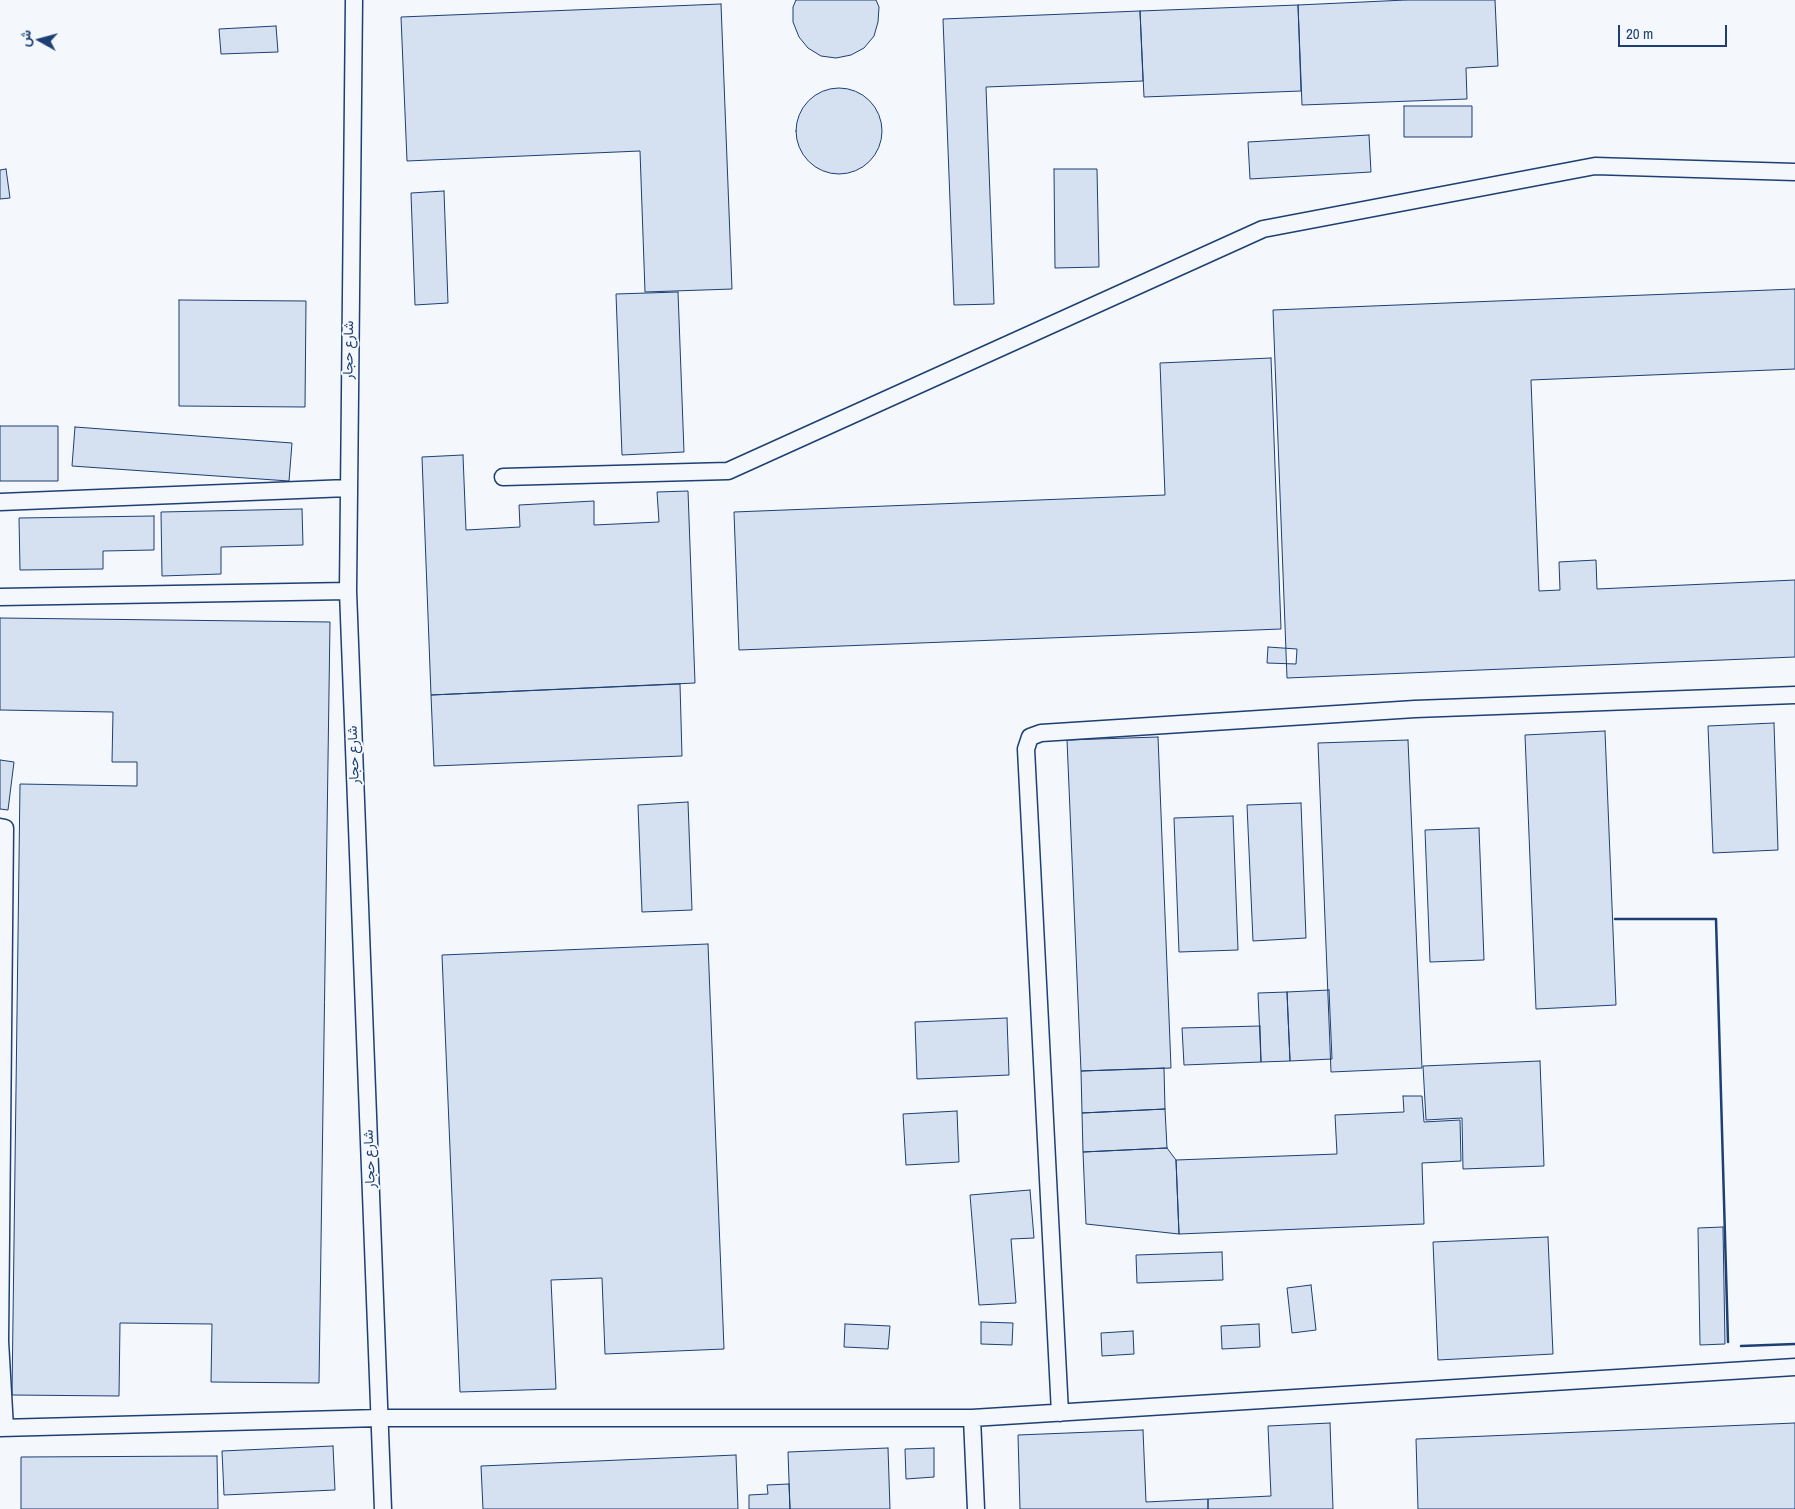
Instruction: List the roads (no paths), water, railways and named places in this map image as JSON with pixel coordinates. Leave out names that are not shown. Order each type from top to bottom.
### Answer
[{"type":"lane","name":"شارع حجار","points":[[354,0],[348,591],[383,1509]]},
{"type":"lane","points":[[503,477],[728,471],[1263,229],[1594,166],[1795,172]]},
{"type":"lane","points":[[0,502],[348,488]]},
{"type":"lane","points":[[0,597],[348,591]]},
{"type":"lane","points":[[1060,1413],[1026,749],[1030,738],[1041,733],[1414,708],[1795,695]]},
{"type":"lane","points":[[0,827],[5,828],[0,1341],[2,1428],[380,1418],[972,1418],[1795,1367]]},
{"type":"lane","points":[[972,1418],[976,1509]]}]
